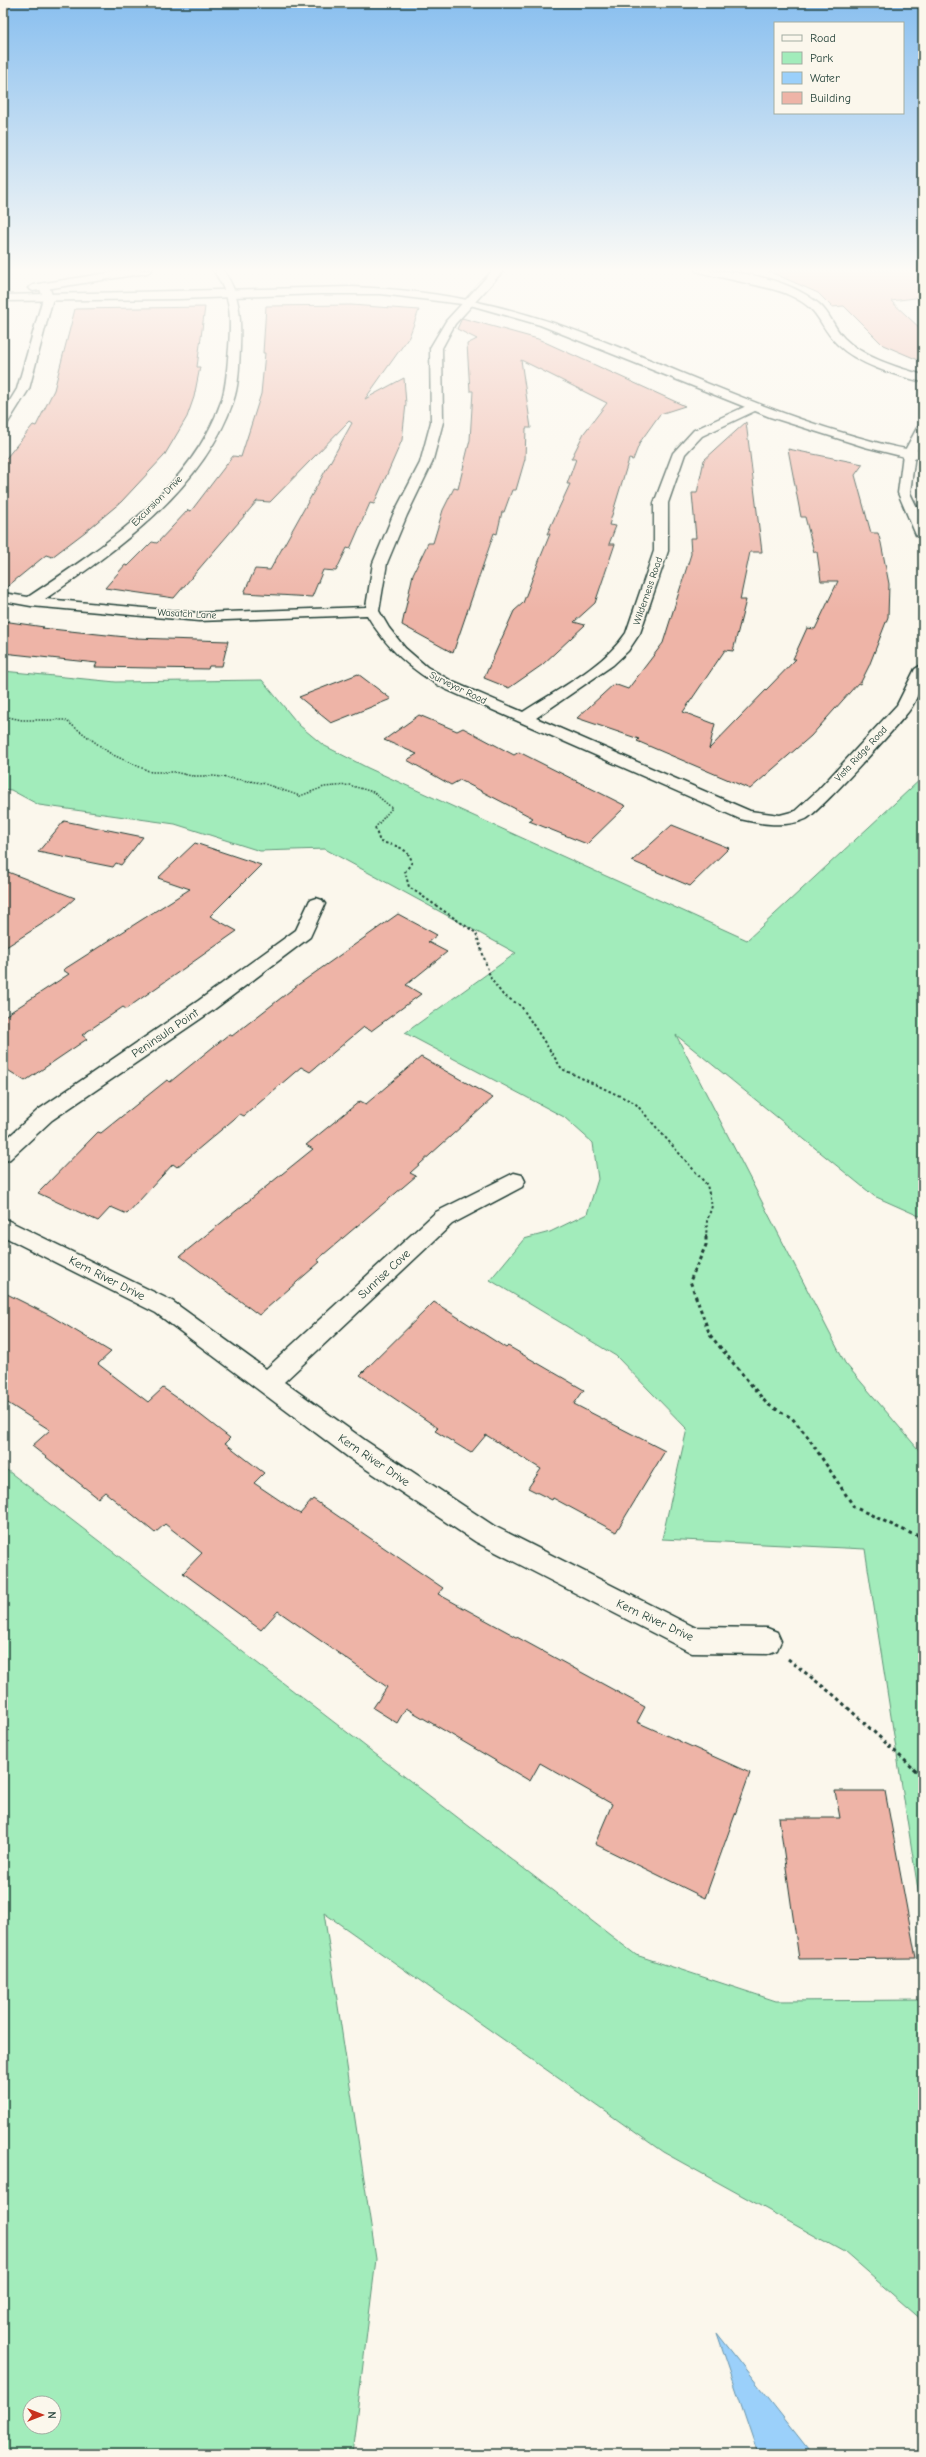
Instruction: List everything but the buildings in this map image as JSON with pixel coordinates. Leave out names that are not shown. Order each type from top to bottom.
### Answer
[{"type":"street","points":[[3,421],[24,385]]},
{"type":"street","name":"Excursion Drive","points":[[31,602],[80,570],[114,542],[167,493],[205,446],[218,424],[227,402],[231,385]]},
{"type":"street","points":[[372,611],[380,563],[400,515],[426,463],[437,422],[436,385]]},
{"type":"street","points":[[699,385],[806,427],[909,454],[923,455]]},
{"type":"street","name":"Wilderness Road","points":[[525,718],[608,662],[623,648],[633,633],[661,551],[661,503],[680,452],[698,433],[753,407]]},
{"type":"street","points":[[923,428],[909,454],[904,492],[923,535]]},
{"type":"street","name":"Wasatch Lane","points":[[3,597],[31,602],[199,617],[372,611]]},
{"type":"street","name":"Surveyor Road","points":[[372,611],[383,630],[400,651],[422,670],[450,686],[746,815],[780,820]]},
{"type":"street","name":"Vista Ridge Road","points":[[780,820],[801,815],[824,794],[904,707],[923,669]]},
{"type":"street","name":"Peninsula Point","points":[[3,1154],[45,1116],[205,1006],[304,933],[316,904]]},
{"type":"street","name":"Sunrise Cove","points":[[267,1383],[444,1218],[514,1181]]},
{"type":"street","name":"Kern River Drive","points":[[3,1226],[164,1307],[357,1449],[485,1534],[692,1640],[767,1641]]},
{"type":"path","points":[[3,716],[22,720],[65,720],[111,754],[151,772],[174,772],[192,776],[214,776],[262,783],[300,796],[318,787],[345,785],[374,791],[383,796],[392,808],[374,829],[380,842],[403,847],[412,856],[412,862],[405,872],[409,887],[476,932],[491,979],[503,995],[521,1006],[562,1069],[635,1103],[707,1185],[712,1206],[707,1221],[706,1245],[690,1281],[710,1336],[767,1404],[792,1418],[808,1437],[854,1507],[912,1534],[923,1536]]},
{"type":"path","points":[[767,1641],[835,1696],[923,1777]]},
{"type":"green space","points":[[3,671],[116,682],[262,680],[299,725],[323,745],[368,768],[747,940],[923,777],[923,1215],[919,1216],[874,1196],[676,1035],[845,1363],[923,1455],[923,1922],[865,1549],[662,1539],[687,1429],[616,1356],[490,1280],[524,1239],[550,1232],[587,1214],[598,1179],[593,1143],[564,1117],[405,1033],[516,953],[325,849],[260,851],[175,824],[39,805],[11,790],[3,789]]},
{"type":"green space","points":[[3,1467],[636,1955],[776,2001],[923,2000],[923,2321],[844,2252],[663,2152],[324,1913],[376,2259],[352,2454],[3,2454]]},
{"type":"water","points":[[717,2333],[812,2454],[758,2454]]}]
